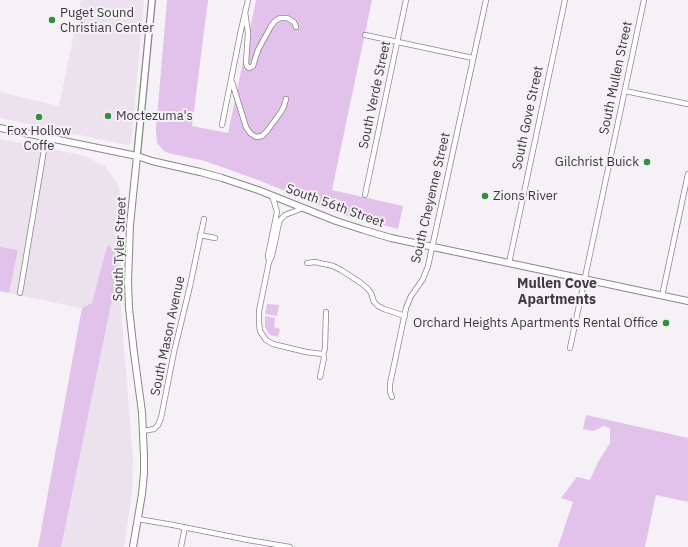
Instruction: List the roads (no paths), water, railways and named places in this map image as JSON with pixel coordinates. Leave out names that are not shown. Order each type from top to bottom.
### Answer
[{"type":"main road","name":"South 56th Street","points":[[0,128],[137,156],[152,162],[200,172],[232,181],[272,195],[336,221],[391,238],[688,301]]},
{"type":"main road","name":"South Tyler Street","points":[[133,547],[144,473],[142,412],[130,315],[128,282],[130,225],[137,156]]},
{"type":"street","name":"South Tyler Street","points":[[137,156],[152,0]]},
{"type":"street","points":[[222,125],[248,0]]},
{"type":"street","name":"South Verde Street","points":[[365,195],[406,0]]},
{"type":"street","name":"South Cheyenne Street","points":[[392,397],[390,392],[390,384],[405,316],[409,301],[423,279],[433,247],[486,0]]},
{"type":"street","name":"South Gove Street","points":[[509,263],[565,0]]},
{"type":"street","name":"South Mullen Street","points":[[570,348],[644,0]]},
{"type":"street","points":[[245,12],[248,33],[246,65],[249,68],[253,66],[258,50],[275,21],[280,18],[287,18],[294,22],[296,27]]},
{"type":"street","points":[[365,35],[473,58]]},
{"type":"street","points":[[231,81],[246,127],[250,133],[256,137],[262,136],[268,131],[281,112],[286,99]]},
{"type":"street","points":[[625,91],[688,104]]},
{"type":"street","points":[[20,293],[46,138]]},
{"type":"street","points":[[662,296],[688,174]]},
{"type":"street","points":[[269,262],[268,255],[277,212],[272,195]]},
{"type":"street","points":[[303,208],[288,213],[278,223],[272,256],[269,262],[260,311],[259,326],[262,336],[268,342],[317,354],[323,353]]},
{"type":"street","name":"South Mason Avenue","points":[[143,431],[154,429],[158,425],[161,418],[174,352],[204,219]]},
{"type":"street","points":[[200,234],[215,238]]},
{"type":"street","points":[[307,263],[315,262],[333,266],[341,270],[366,286],[371,293],[374,302],[378,306],[388,311],[405,316]]},
{"type":"street","points":[[320,377],[324,358],[323,353],[326,345],[326,312]]},
{"type":"street","points":[[138,519],[290,547]]},
{"type":"street","points":[[181,547],[185,527]]},
{"type":"place","name":"Puget Sound Christian Center","points":[[52,20]]},
{"type":"place","name":"Moctezuma's","points":[[108,116]]},
{"type":"place","name":"Fox Hollow Coffe","points":[[39,117]]},
{"type":"place","name":"Gilchrist Buick","points":[[647,162]]},
{"type":"place","name":"Zions River","points":[[485,196]]},
{"type":"place","name":"Orchard Heights Apartments Rental Office","points":[[666,323]]},
{"type":"district","name":"Mullen Cove Apartments","points":[[557,292]]}]
